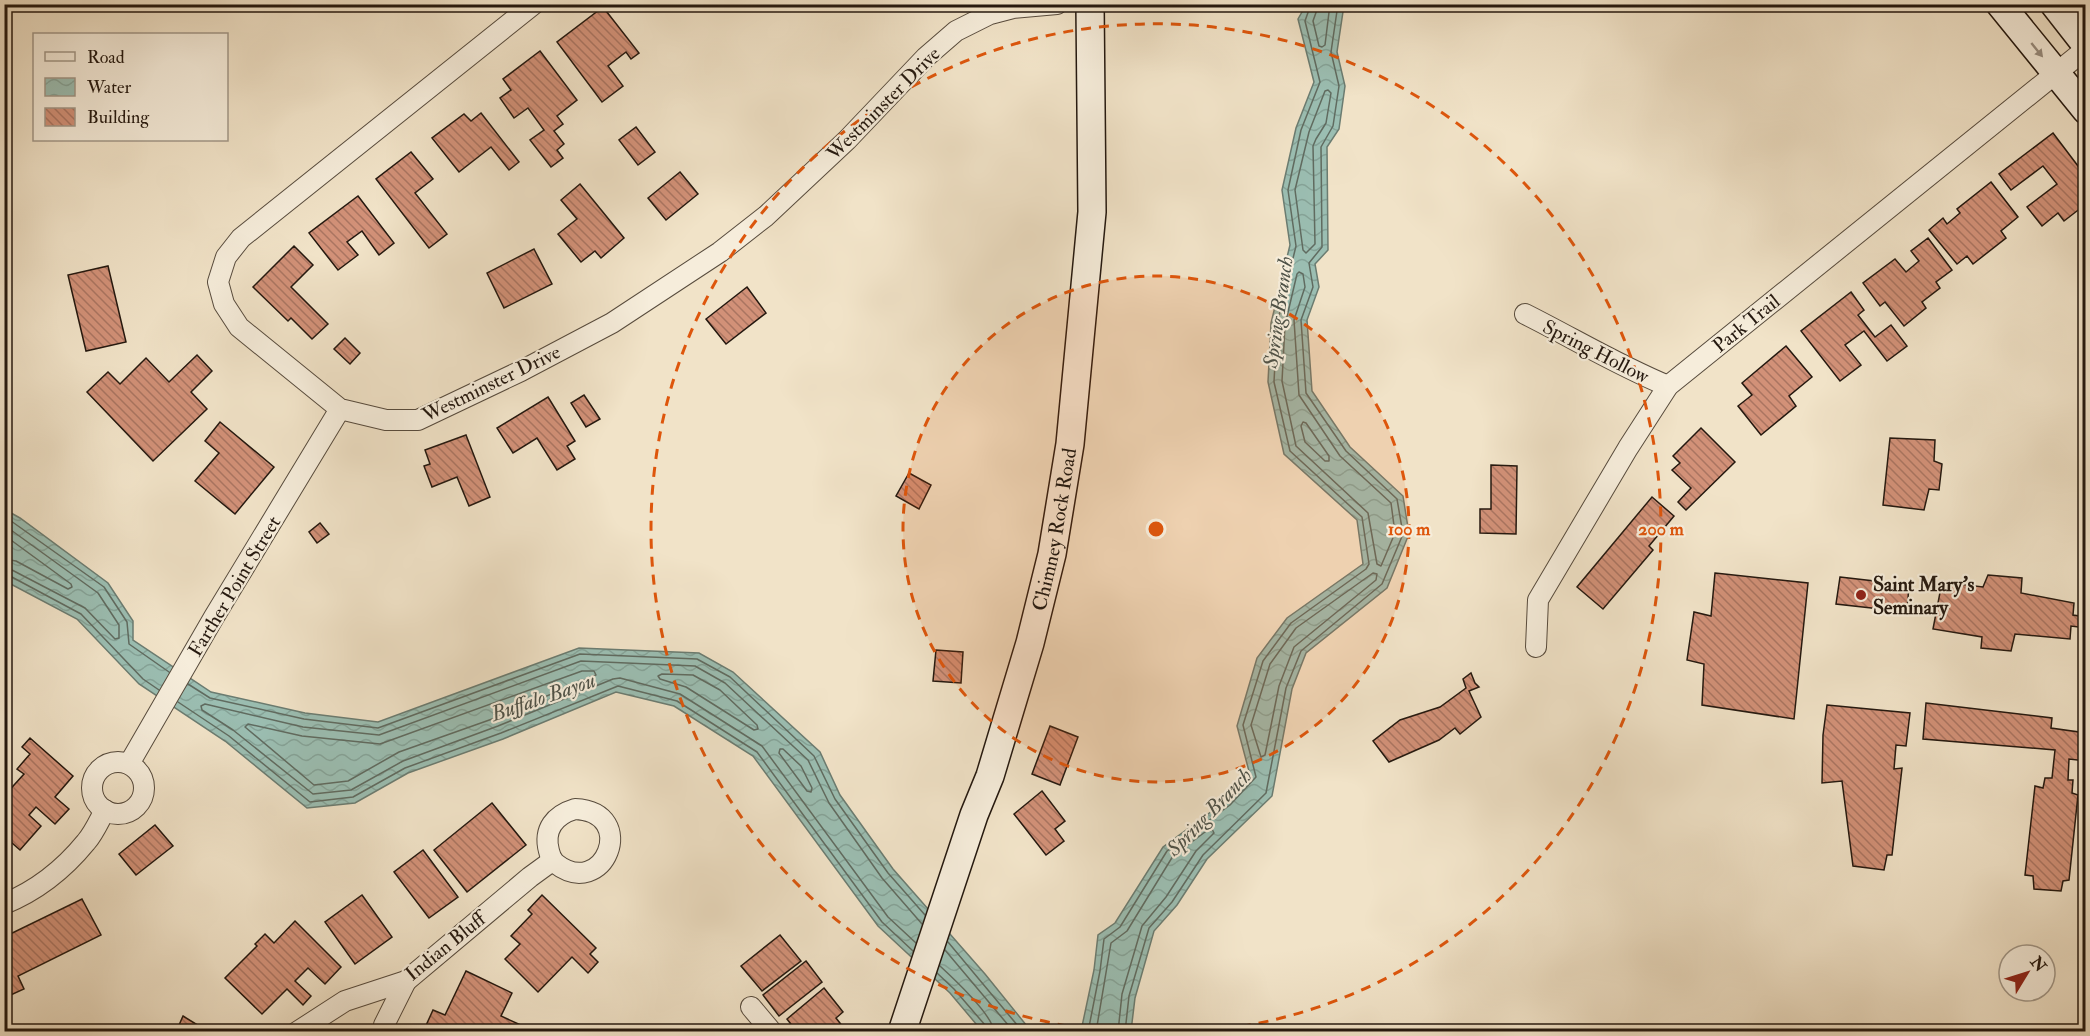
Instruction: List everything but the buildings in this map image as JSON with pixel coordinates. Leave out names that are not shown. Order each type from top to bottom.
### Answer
[{"type":"main road","name":"Chimney Rock Road","points":[[902,1032],[974,815],[990,776],[1030,643],[1052,554],[1070,444],[1092,212],[1090,4]]},
{"type":"main road","points":[[2000,4],[2085,110]]},
{"type":"main road","points":[[2054,4],[2085,47]]},
{"type":"street","name":"Westminster Drive","points":[[534,4],[241,238],[226,257],[218,282],[224,304],[239,327],[340,409],[386,420],[418,420],[612,323],[720,252],[766,216],[847,140],[926,57],[956,31],[990,14],[1013,8],[1057,4]]},
{"type":"street","name":"Park Trail","points":[[1536,647],[1538,600],[1628,448],[1668,386],[2055,74],[2085,47]]},
{"type":"street","name":"Spring Hollow","points":[[1525,314],[1628,370],[1668,386]]},
{"type":"street","name":"Farther Point Street","points":[[129,764],[214,617],[340,409]]},
{"type":"street","points":[[112,762],[129,764],[141,776],[144,784],[141,800],[129,811],[113,813],[105,810],[93,797],[93,779],[104,765],[112,762]]},
{"type":"street","points":[[4,904],[40,885],[61,868],[87,841],[105,810]]},
{"type":"street","name":"Indian Bluff","points":[[297,1032],[345,1001],[406,981],[552,861]]},
{"type":"street","points":[[383,1032],[384,1025],[406,981]]},
{"type":"street","points":[[751,1007],[772,1032]]},
{"type":"water","name":"Spring Branch","points":[[1306,5],[1344,5],[1337,52],[1345,86],[1339,129],[1327,147],[1328,250],[1315,264],[1319,287],[1307,320],[1312,391],[1350,447],[1403,496],[1409,534],[1387,588],[1306,653],[1292,689],[1272,796],[1207,859],[1177,905],[1154,931],[1135,998],[1131,1031],[1081,1031],[1094,970],[1098,935],[1115,923],[1163,847],[1227,800],[1250,775],[1237,726],[1257,658],[1287,618],[1363,564],[1357,520],[1284,454],[1268,382],[1271,323],[1290,245],[1282,190],[1296,128],[1314,82],[1298,19]]},
{"type":"water","name":"Buffalo Bayou","points":[[4,509],[20,518],[108,583],[133,621],[133,640],[211,692],[305,713],[378,722],[579,648],[699,653],[733,672],[820,752],[840,795],[893,869],[985,974],[1031,1031],[982,1031],[950,993],[878,926],[753,756],[674,706],[616,692],[503,739],[408,773],[355,803],[307,808],[225,741],[139,684],[77,619],[5,581]]},
{"type":"place","name":"Saint Mary's Seminary","points":[[1861,595]]}]
